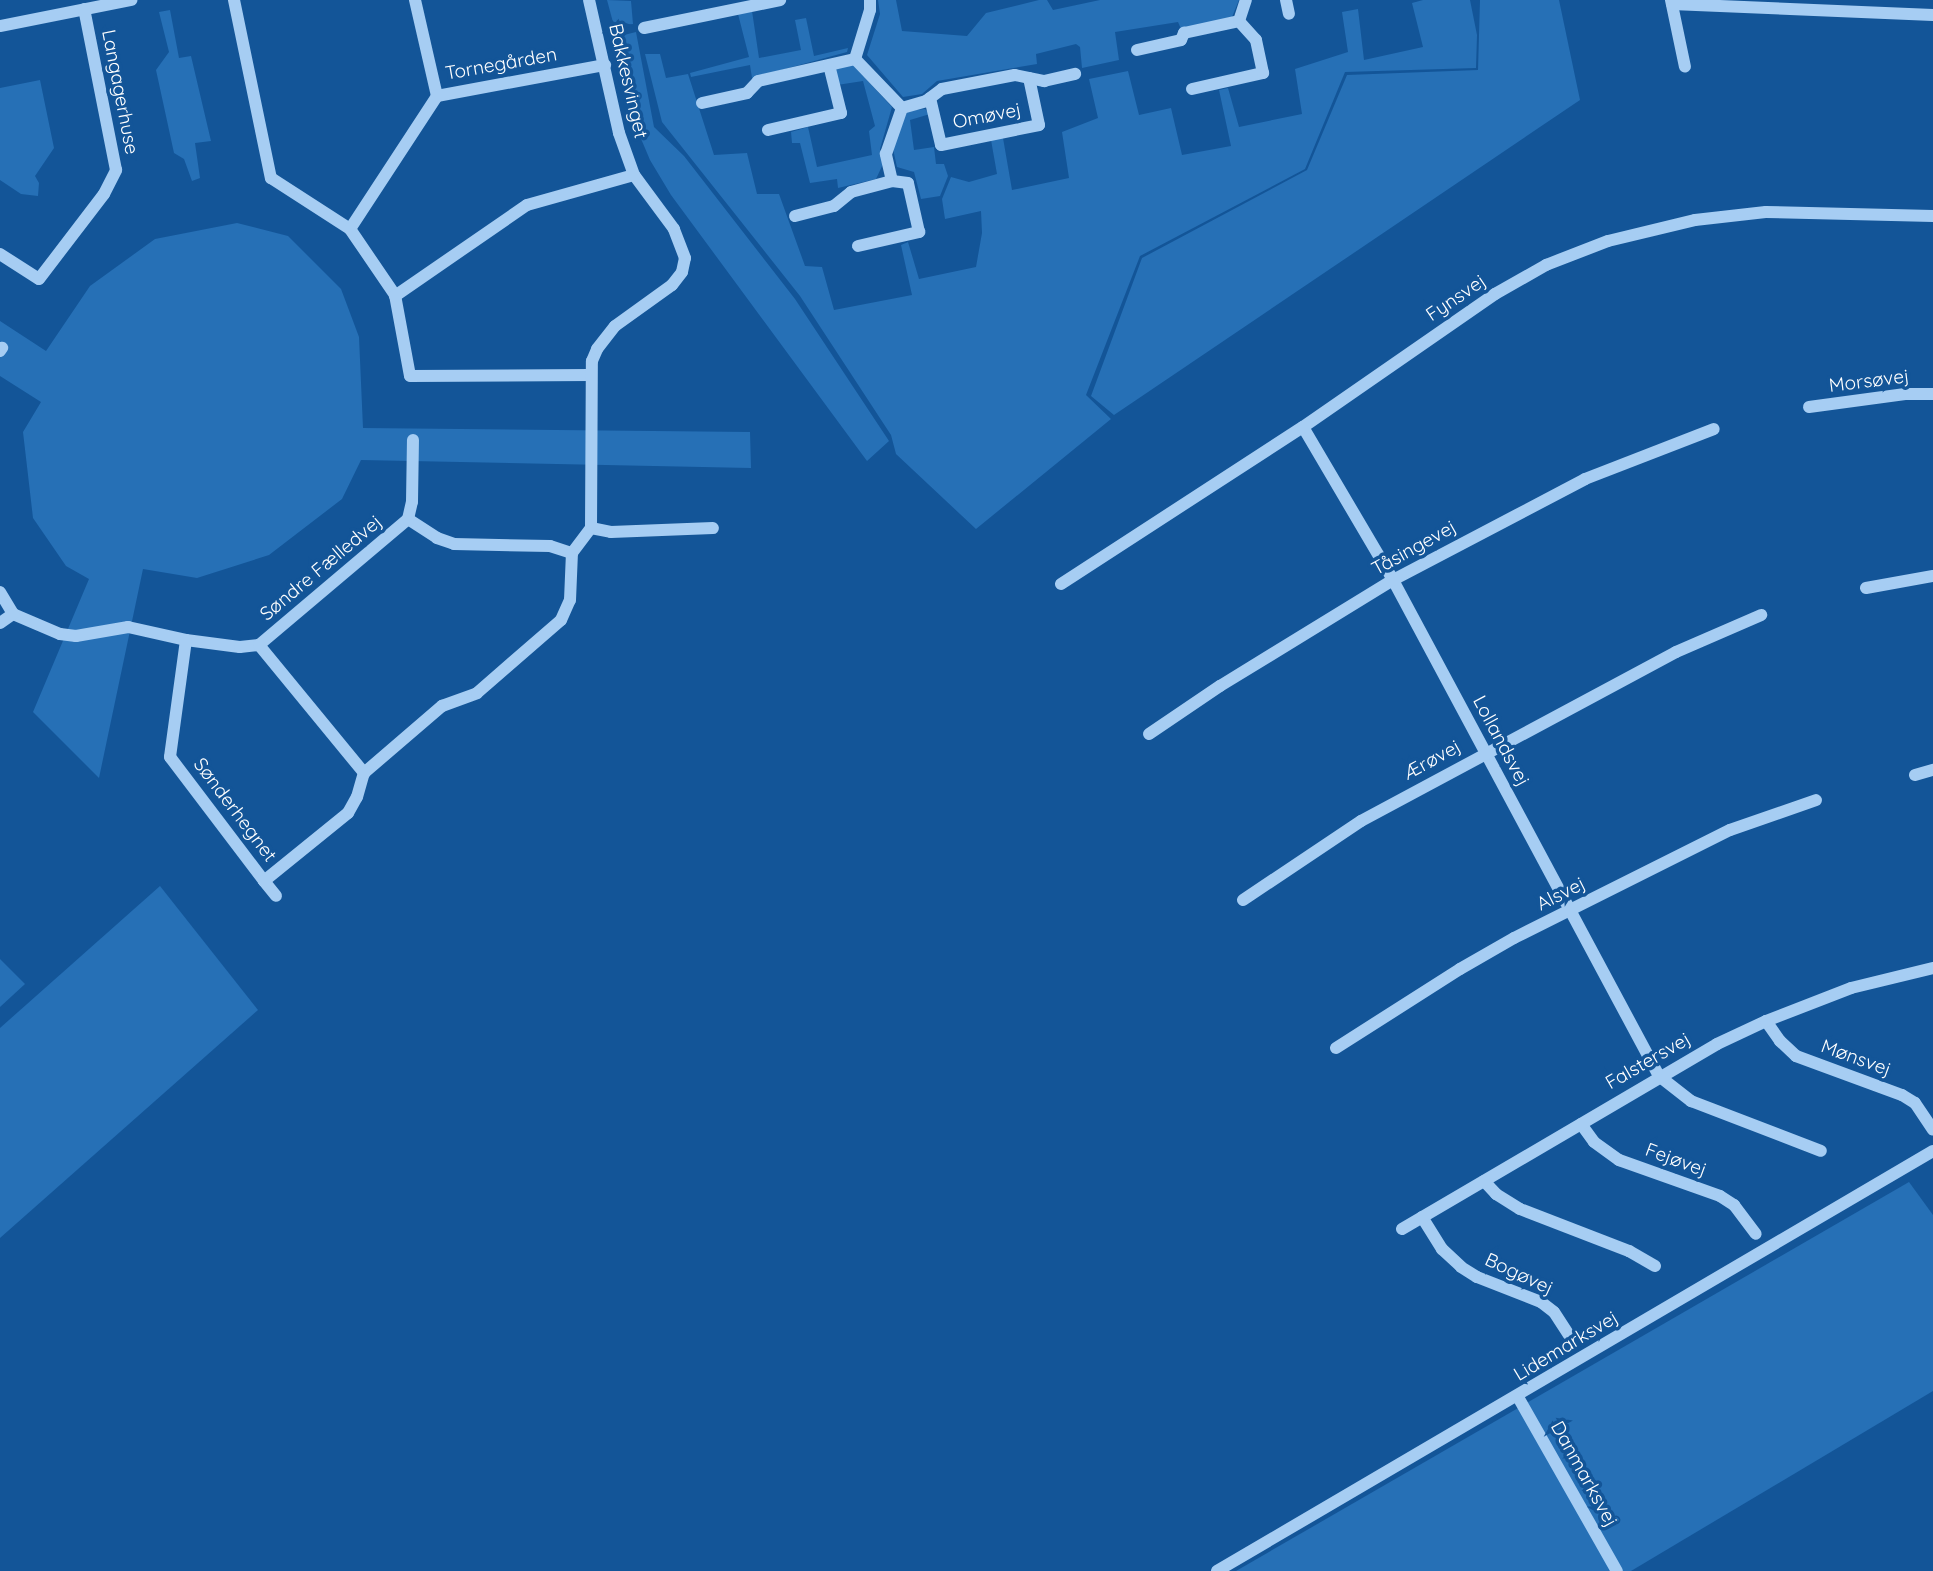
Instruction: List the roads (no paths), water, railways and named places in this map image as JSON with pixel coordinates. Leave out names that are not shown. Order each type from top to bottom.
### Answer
[{"type":"street","points":[[0,26],[84,9],[98,3],[131,0]]},
{"type":"street","points":[[233,0],[271,178],[350,229],[395,296],[410,376],[590,375]]},
{"type":"street","points":[[415,0],[437,96]]},
{"type":"street","name":"Bakkesvinget","points":[[589,0],[606,65],[619,133],[634,175],[674,229],[685,258],[682,272],[672,285],[606,336],[597,349],[590,375],[591,528]]},
{"type":"street","points":[[644,29],[779,0]]},
{"type":"street","points":[[855,59],[870,9],[870,0]]},
{"type":"street","points":[[1240,21],[1245,0]]},
{"type":"street","points":[[1286,0],[1289,14]]},
{"type":"street","points":[[1685,67],[1672,2],[1933,15]]},
{"type":"street","name":"Langagerhuse","points":[[0,254],[39,279],[104,194],[116,170],[84,9]]},
{"type":"street","points":[[1137,50],[1181,40],[1184,33],[1240,21]]},
{"type":"street","points":[[1192,89],[1264,73],[1256,40],[1240,21]]},
{"type":"street","points":[[702,103],[747,93],[758,81],[855,59]]},
{"type":"street","points":[[855,59],[902,108],[886,154],[892,181]]},
{"type":"street","name":"Tornegården","points":[[350,229],[437,96],[606,65]]},
{"type":"street","points":[[768,130],[841,113],[829,65]]},
{"type":"street","name":"Omøvej","points":[[902,108],[930,98],[942,89],[1015,75],[1044,81],[1075,74]]},
{"type":"street","name":"Omøvej","points":[[930,98],[941,145],[1039,125],[1028,78]]},
{"type":"street","points":[[395,296],[527,205],[634,175]]},
{"type":"street","points":[[795,216],[834,206],[851,192],[892,181],[908,183],[919,232],[858,246]]},
{"type":"street","name":"Fynsvej","points":[[1061,584],[1303,428],[1495,294],[1546,265],[1608,241],[1695,220],[1766,212],[1933,216]]},
{"type":"street","name":"Morsøvej","points":[[1810,407],[1905,394],[1933,394]]},
{"type":"street","name":"Lollandsvej","points":[[1303,428],[1392,580],[1658,1076]]},
{"type":"street","name":"Tåsingevej","points":[[1149,734],[1220,686],[1392,580],[1585,479],[1714,429]]},
{"type":"street","name":"Søndre Fælledvej","points":[[13,614],[60,634],[76,636],[128,627],[186,640],[240,647],[259,645],[408,519],[412,502],[413,440]]},
{"type":"street","name":"Søndre Fælledvej","points":[[408,519],[437,538],[454,544],[550,546],[572,553]]},
{"type":"street","points":[[572,553],[591,528],[611,532],[713,528]]},
{"type":"street","name":"Sønderhegnet","points":[[264,881],[348,813],[357,797],[364,773],[442,706],[477,693],[561,620],[570,600],[572,553]]},
{"type":"street","points":[[1866,588],[1933,576]]},
{"type":"street","points":[[0,592],[13,614],[0,623]]},
{"type":"street","name":"Ærøvej","points":[[1243,900],[1361,821],[1486,752],[1676,652],[1761,615]]},
{"type":"street","name":"Sønderhegnet","points":[[186,640],[170,757],[276,896]]},
{"type":"street","points":[[259,645],[364,773]]},
{"type":"street","points":[[1915,775],[1933,769]]},
{"type":"street","name":"Alsvej","points":[[1336,1048],[1460,969],[1568,912],[1730,830],[1816,800]]},
{"type":"street","name":"Falstersvej","points":[[1402,1229],[1658,1076],[1766,1021],[1851,988],[1933,968]]},
{"type":"street","name":"Mønsvej","points":[[1766,1021],[1780,1041],[1796,1056],[1902,1095],[1915,1103],[1933,1130]]},
{"type":"street","points":[[1658,1076],[1690,1101],[1821,1151]]},
{"type":"street","name":"Fejøvej","points":[[1581,1124],[1594,1142],[1619,1160],[1720,1196],[1734,1205],[1756,1234]]},
{"type":"street","name":"Lidemarksvej","points":[[1217,1571],[1518,1397],[1933,1151]]},
{"type":"street","points":[[1484,1181],[1496,1194],[1520,1209],[1629,1251],[1655,1266]]},
{"type":"street","name":"Bogøvej","points":[[1422,1217],[1442,1249],[1461,1267],[1477,1277],[1541,1302],[1554,1312],[1571,1338]]},
{"type":"street","name":"Danmarksvej","points":[[1518,1397],[1617,1571]]}]
